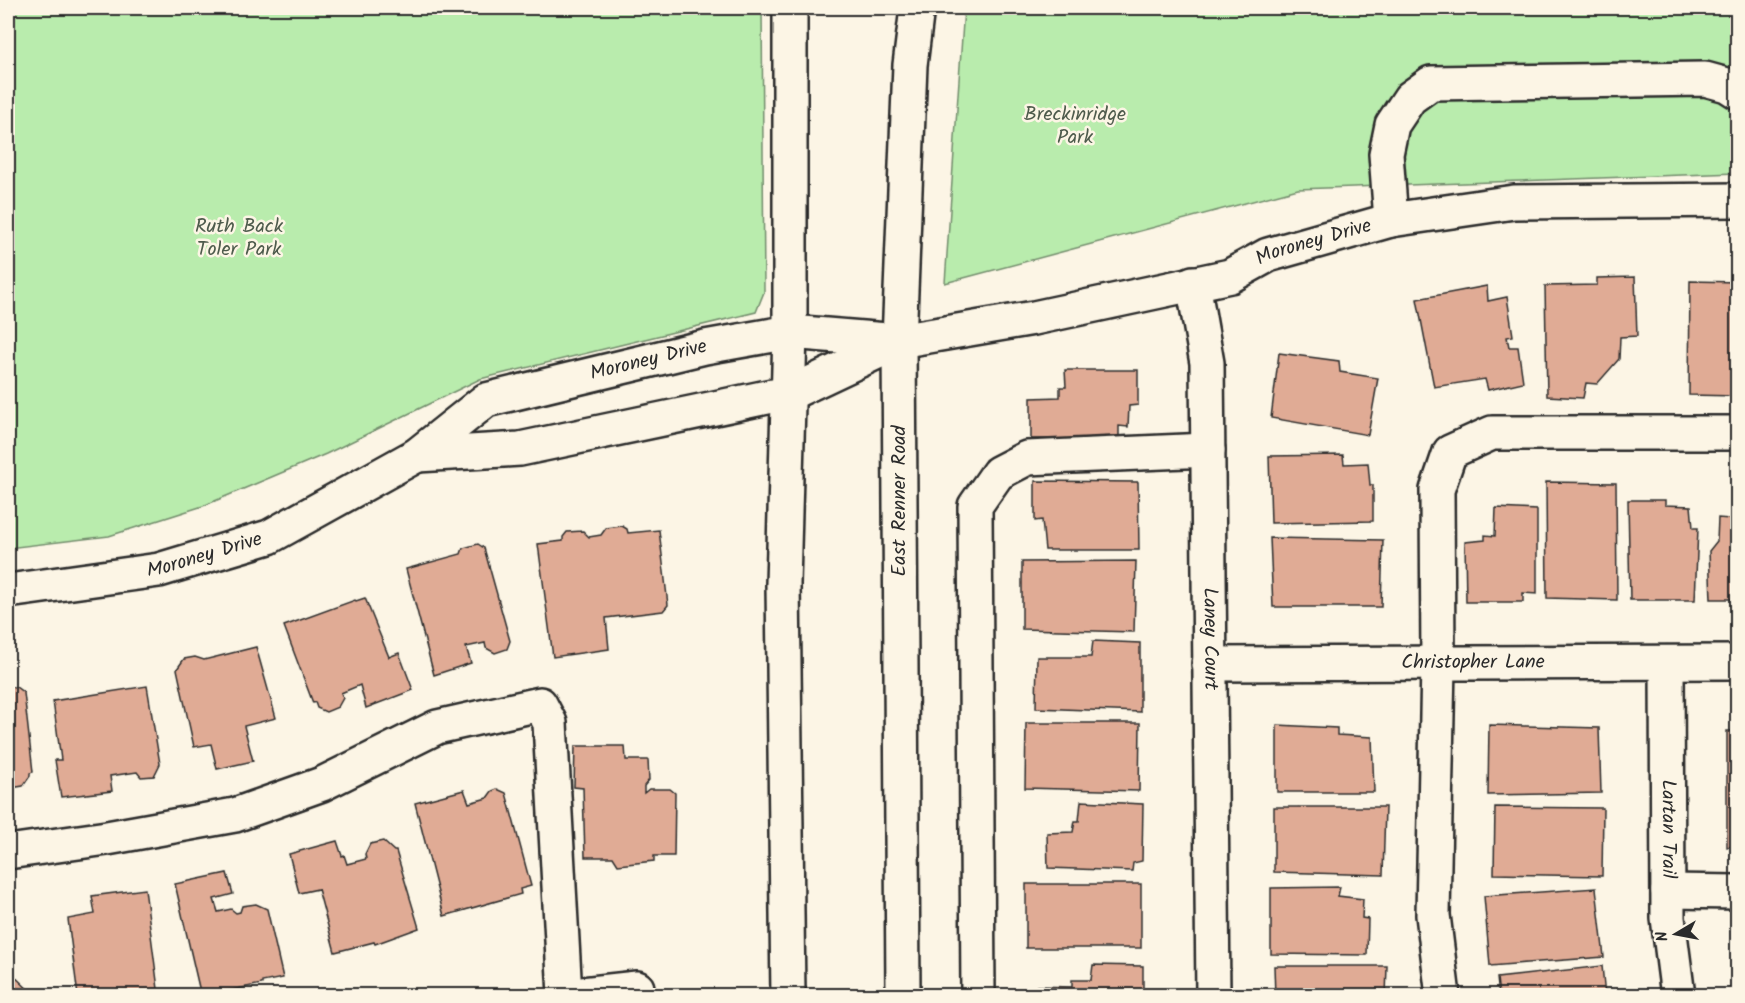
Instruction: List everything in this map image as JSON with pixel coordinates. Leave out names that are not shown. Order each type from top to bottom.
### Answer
[{"type":"street","points":[[788,996],[783,584],[790,332],[790,8]]},
{"type":"street","name":"East Renner Road","points":[[903,996],[899,341],[910,65],[917,8]]},
{"type":"street","points":[[1391,220],[1386,154],[1392,124],[1410,98],[1431,83],[1704,80],[1727,85],[1737,92]]},
{"type":"street","name":"Moroney Drive","points":[[8,591],[159,570],[268,537],[417,455],[486,400],[705,347],[790,332],[899,341],[1034,318],[1230,276],[1268,255],[1391,220],[1514,202],[1737,200]]},
{"type":"street","name":"Laney Court","points":[[1193,283],[1207,363],[1213,996]]},
{"type":"street","name":"Moroney Drive","points":[[417,455],[520,449],[788,394],[899,341]]},
{"type":"street","points":[[1443,996],[1433,915],[1438,663],[1437,490],[1450,452],[1492,433],[1737,433]]},
{"type":"street","points":[[978,996],[975,506],[998,473],[1027,458],[1208,450]]},
{"type":"street","name":"Christopher Lane","points":[[1209,664],[1737,662]]},
{"type":"street","name":"Lartan Trail","points":[[1667,663],[1668,918],[1678,996]]},
{"type":"street","points":[[8,852],[107,838],[235,815],[322,784],[437,727],[540,704],[550,723],[564,995],[637,988]]},
{"type":"street","points":[[1668,891],[1737,892]]},
{"type":"green space","name":"Ruth Back Toler Park","points":[[8,8],[762,8],[764,292],[756,312],[480,379],[326,454],[203,506],[109,536],[8,548]]},
{"type":"green space","name":"Breckinridge Park","points":[[964,8],[1737,8],[1737,173],[1298,189],[945,283]]},
{"type":"building","points":[[1635,277],[1637,336],[1620,337],[1619,359],[1597,384],[1586,383],[1583,398],[1547,396],[1545,286],[1597,285],[1597,278]]},
{"type":"building","points":[[1690,281],[1738,282],[1738,396],[1689,395]]},
{"type":"building","points":[[1487,286],[1488,301],[1507,297],[1513,336],[1507,337],[1509,347],[1518,347],[1523,382],[1488,390],[1485,379],[1434,387],[1417,299]]},
{"type":"building","points":[[1279,353],[1339,361],[1340,372],[1378,378],[1368,435],[1271,418]]},
{"type":"building","points":[[1065,370],[1138,370],[1138,405],[1129,406],[1128,427],[1119,426],[1119,439],[1031,439],[1031,398],[1060,397],[1060,387],[1066,387]]},
{"type":"building","points":[[1343,455],[1344,464],[1368,463],[1370,485],[1373,485],[1373,521],[1271,523],[1269,456]]},
{"type":"building","points":[[1035,481],[1138,482],[1139,550],[1045,550],[1042,520],[1035,521]]},
{"type":"building","points":[[1546,482],[1616,483],[1617,600],[1547,598]]},
{"type":"building","points":[[1628,500],[1665,500],[1665,505],[1691,506],[1693,528],[1698,528],[1695,600],[1630,600]]},
{"type":"building","points":[[1732,504],[1738,504],[1738,599],[1711,599],[1709,551],[1717,541],[1718,518],[1730,519]]},
{"type":"building","points":[[1496,508],[1537,510],[1537,594],[1523,593],[1523,602],[1466,602],[1465,542],[1485,540],[1485,535],[1495,536]]},
{"type":"building","points":[[622,526],[627,529],[628,533],[659,530],[668,605],[663,611],[606,618],[609,649],[553,657],[538,544],[563,541],[567,532],[583,531],[589,537],[601,535],[606,528]]},
{"type":"building","points":[[1270,538],[1383,540],[1381,607],[1273,607]]},
{"type":"building","points":[[478,544],[484,548],[510,641],[507,649],[495,653],[486,648],[485,643],[466,647],[471,663],[434,675],[406,569],[461,554],[463,548]]},
{"type":"building","points":[[1136,561],[1134,632],[1022,629],[1022,562]]},
{"type":"building","points":[[365,598],[389,657],[399,653],[413,690],[366,708],[360,685],[341,693],[343,698],[338,707],[326,712],[317,708],[315,702],[313,703],[284,626]]},
{"type":"building","points":[[1093,641],[1140,643],[1140,712],[1036,708],[1037,657],[1091,657]]},
{"type":"building","points":[[256,647],[276,718],[244,726],[253,761],[217,769],[211,744],[194,747],[177,669],[184,659],[195,657],[204,660]]},
{"type":"building","points":[[147,686],[160,764],[154,776],[141,777],[137,772],[110,776],[112,791],[61,797],[55,760],[61,760],[53,701]]},
{"type":"building","points":[[8,687],[16,687],[24,693],[33,772],[30,773],[23,786],[11,788],[8,785]]},
{"type":"building","points":[[1026,723],[1140,723],[1139,791],[1025,788]]},
{"type":"building","points":[[1277,725],[1337,728],[1337,735],[1372,737],[1374,792],[1277,792]]},
{"type":"building","points":[[1489,725],[1599,728],[1601,793],[1488,795]]},
{"type":"building","points":[[1727,731],[1738,731],[1738,846],[1727,847]]},
{"type":"building","points":[[575,746],[625,746],[626,760],[648,760],[649,780],[644,786],[644,793],[649,789],[670,789],[675,793],[674,856],[654,856],[654,861],[618,865],[613,857],[585,857],[583,788],[574,787]]},
{"type":"building","points":[[497,789],[506,793],[531,886],[520,889],[521,894],[444,916],[415,803],[464,790],[469,803],[487,798],[492,791]]},
{"type":"building","points":[[1081,801],[1143,804],[1142,861],[1133,863],[1132,871],[1048,868],[1047,833],[1073,832],[1075,821],[1079,821]]},
{"type":"building","points":[[1274,807],[1385,807],[1383,875],[1274,872]]},
{"type":"building","points":[[1495,807],[1603,808],[1602,876],[1494,874]]},
{"type":"building","points":[[337,841],[347,864],[366,859],[365,854],[370,844],[383,841],[396,851],[419,928],[375,944],[374,942],[335,952],[318,889],[299,893],[289,854]]},
{"type":"building","points":[[227,873],[233,894],[214,899],[218,912],[231,909],[236,913],[240,912],[242,906],[256,904],[267,909],[283,978],[201,996],[175,884]]},
{"type":"building","points":[[1026,884],[1141,884],[1141,948],[1026,948]]},
{"type":"building","points":[[1340,887],[1338,896],[1363,899],[1362,918],[1368,919],[1367,955],[1271,954],[1271,888]]},
{"type":"building","points":[[1596,888],[1604,957],[1490,966],[1484,896]]},
{"type":"building","points":[[145,889],[158,989],[154,989],[155,994],[78,996],[68,919],[95,914],[92,896]]},
{"type":"building","points":[[1093,965],[1143,966],[1143,996],[1037,996],[1037,986],[1072,987],[1072,980],[1091,980]]},
{"type":"building","points":[[1274,966],[1387,966],[1386,996],[1275,996]]},
{"type":"building","points":[[1602,966],[1605,996],[1499,996],[1497,978]]},
{"type":"building","points":[[8,970],[35,996],[8,996]]}]
